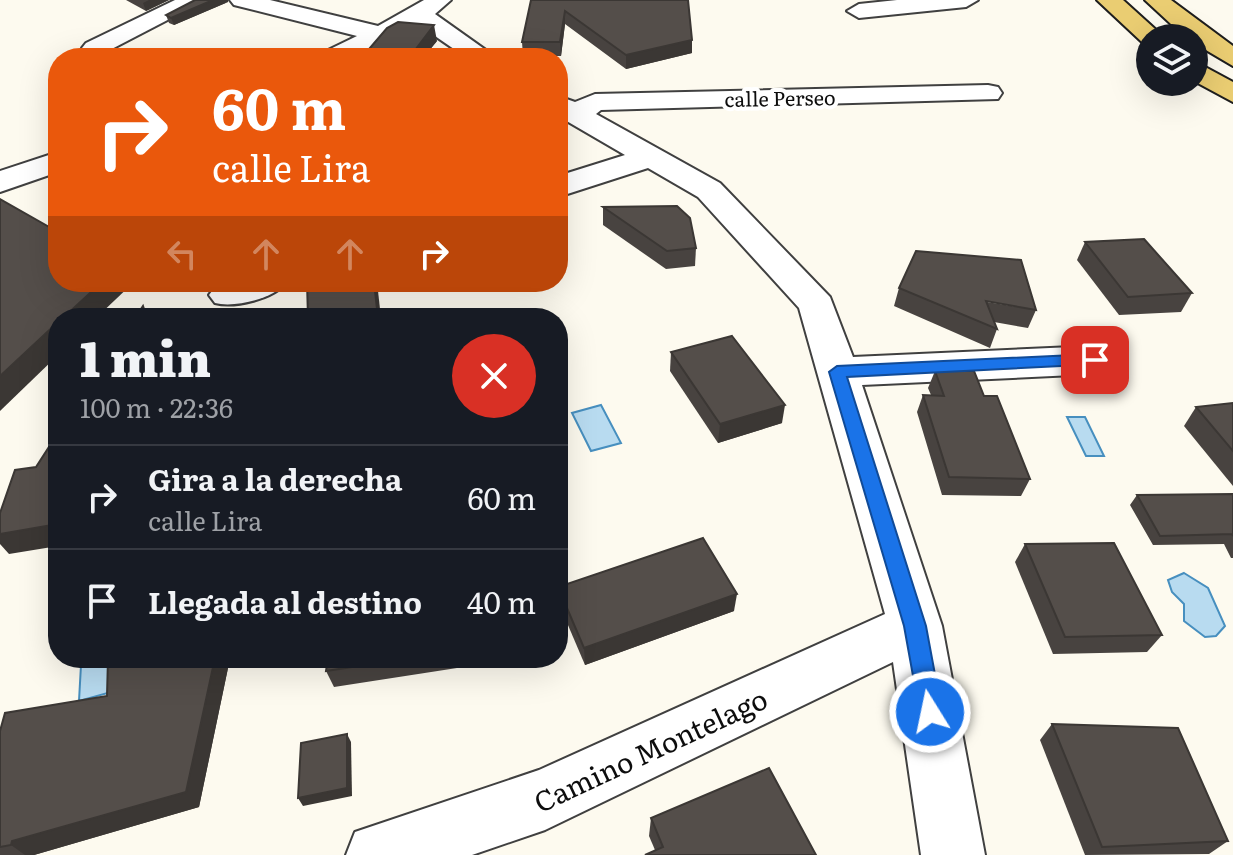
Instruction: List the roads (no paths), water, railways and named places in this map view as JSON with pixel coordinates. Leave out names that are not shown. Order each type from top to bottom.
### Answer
[{"type":"main road","points":[[1109,0],[1136,24]]},
{"type":"main road","points":[[1157,0],[1193,31],[1233,58]]},
{"type":"main road","points":[[1208,78],[1233,94]]},
{"type":"street","points":[[95,48],[194,0]]},
{"type":"street","points":[[242,0],[382,35]]},
{"type":"street","points":[[859,11],[966,0]]},
{"type":"street","points":[[354,48],[430,8],[473,48]]},
{"type":"street","name":"calle Perseo","points":[[568,109],[595,102],[988,93]]},
{"type":"street","points":[[568,110],[709,190],[817,305],[915,626],[953,855]]},
{"type":"street","points":[[568,184],[650,157]]},
{"type":"street","points":[[0,182],[48,165]]},
{"type":"street","points":[[228,295],[237,292]]},
{"type":"street","points":[[837,372],[1095,360]]},
{"type":"street","name":"Camino Montelago","points":[[378,855],[545,799],[915,626]]},
{"type":"water","points":[[601,405],[621,443],[591,451],[572,413]]},
{"type":"water","points":[[1067,417],[1085,417],[1104,456],[1086,456]]},
{"type":"water","points":[[1184,573],[1208,588],[1225,626],[1216,636],[1205,637],[1184,621],[1184,604],[1172,592],[1168,580]]},
{"type":"water","points":[[81,668],[151,668],[151,681],[79,701]]}]
